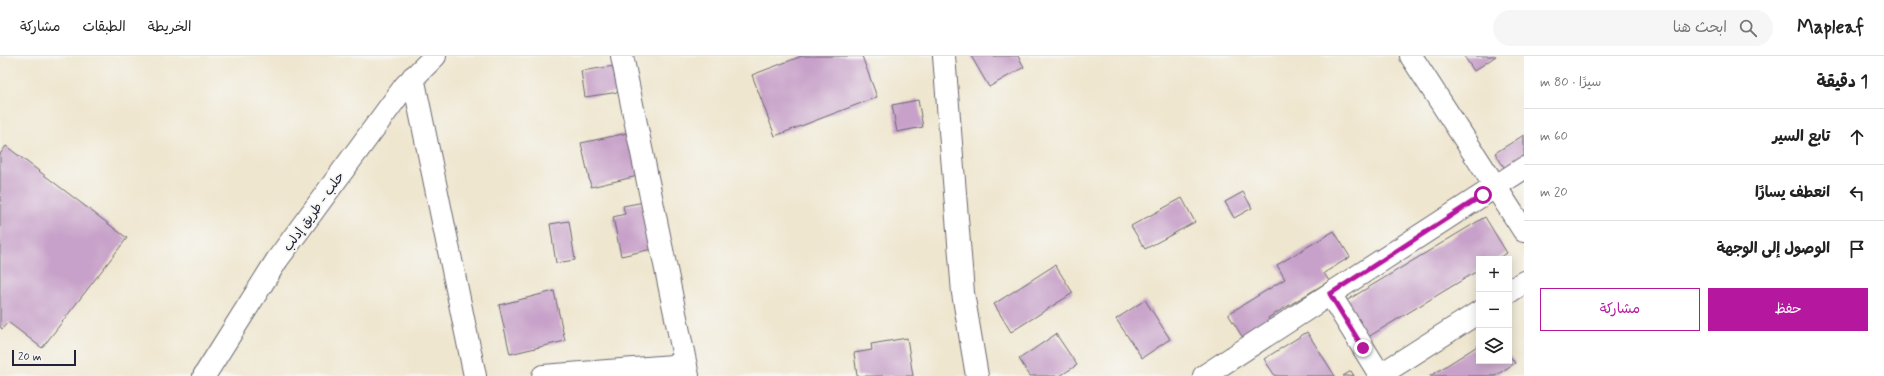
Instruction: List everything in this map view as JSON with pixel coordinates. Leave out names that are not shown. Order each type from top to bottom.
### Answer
[{"type":"main road","name":"حلب - طريق إدلب","points":[[204,376],[276,260],[405,86],[434,56]]},
{"type":"main road","points":[[543,376],[687,370],[622,56]]},
{"type":"main road","points":[[944,56],[963,293],[977,376]]},
{"type":"main road","points":[[1411,56],[1524,231]]},
{"type":"main road","points":[[414,77],[475,376]]},
{"type":"main road","points":[[1204,376],[1524,168]]},
{"type":"main road","points":[[1512,290],[1524,282]]},
{"type":"main road","points":[[1330,294],[1380,375],[1476,314]]},
{"type":"building","points":[[802,56],[862,56],[877,97],[775,136],[752,75]]},
{"type":"building","points":[[971,56],[1018,56],[1024,67],[989,87]]},
{"type":"building","points":[[1464,56],[1496,56],[1474,71]]},
{"type":"building","points":[[615,66],[619,92],[585,97],[581,71]]},
{"type":"building","points":[[918,100],[923,127],[897,132],[892,105]]},
{"type":"building","points":[[632,132],[642,175],[591,187],[581,143]]},
{"type":"building","points":[[1524,135],[1524,159],[1506,170],[1495,153]]},
{"type":"building","points":[[6,146],[127,238],[42,348],[8,322],[2,329],[0,327],[0,154]]},
{"type":"building","points":[[1243,192],[1252,208],[1234,218],[1225,202]]},
{"type":"building","points":[[1182,198],[1195,222],[1145,249],[1131,226]]},
{"type":"building","points":[[644,202],[657,248],[621,256],[613,217],[625,214],[623,206]]},
{"type":"building","points":[[1485,217],[1507,253],[1502,256],[1476,256],[1476,272],[1368,337],[1346,301]]},
{"type":"building","points":[[569,221],[575,260],[556,263],[550,224]]},
{"type":"building","points":[[1334,231],[1350,257],[1324,273],[1329,281],[1268,318],[1272,324],[1245,341],[1228,314],[1285,279],[1277,265]]},
{"type":"building","points":[[1055,265],[1073,293],[1011,332],[994,304]]},
{"type":"building","points":[[554,291],[565,341],[510,354],[499,305]]},
{"type":"building","points":[[1145,300],[1170,339],[1142,358],[1116,319]]},
{"type":"building","points":[[1307,332],[1335,376],[1275,376],[1264,359]]},
{"type":"building","points":[[1056,334],[1077,365],[1060,376],[1030,376],[1019,359]]},
{"type":"building","points":[[907,338],[913,376],[857,376],[854,353],[872,350],[871,344]]},
{"type":"building","points":[[1476,347],[1476,364],[1512,364],[1512,359],[1515,363],[1495,376],[1430,376]]},
{"type":"building","points":[[1351,371],[1354,376],[1343,376]]},
{"type":"route","points":[[1363,348],[1330,294],[1483,195]]}]
